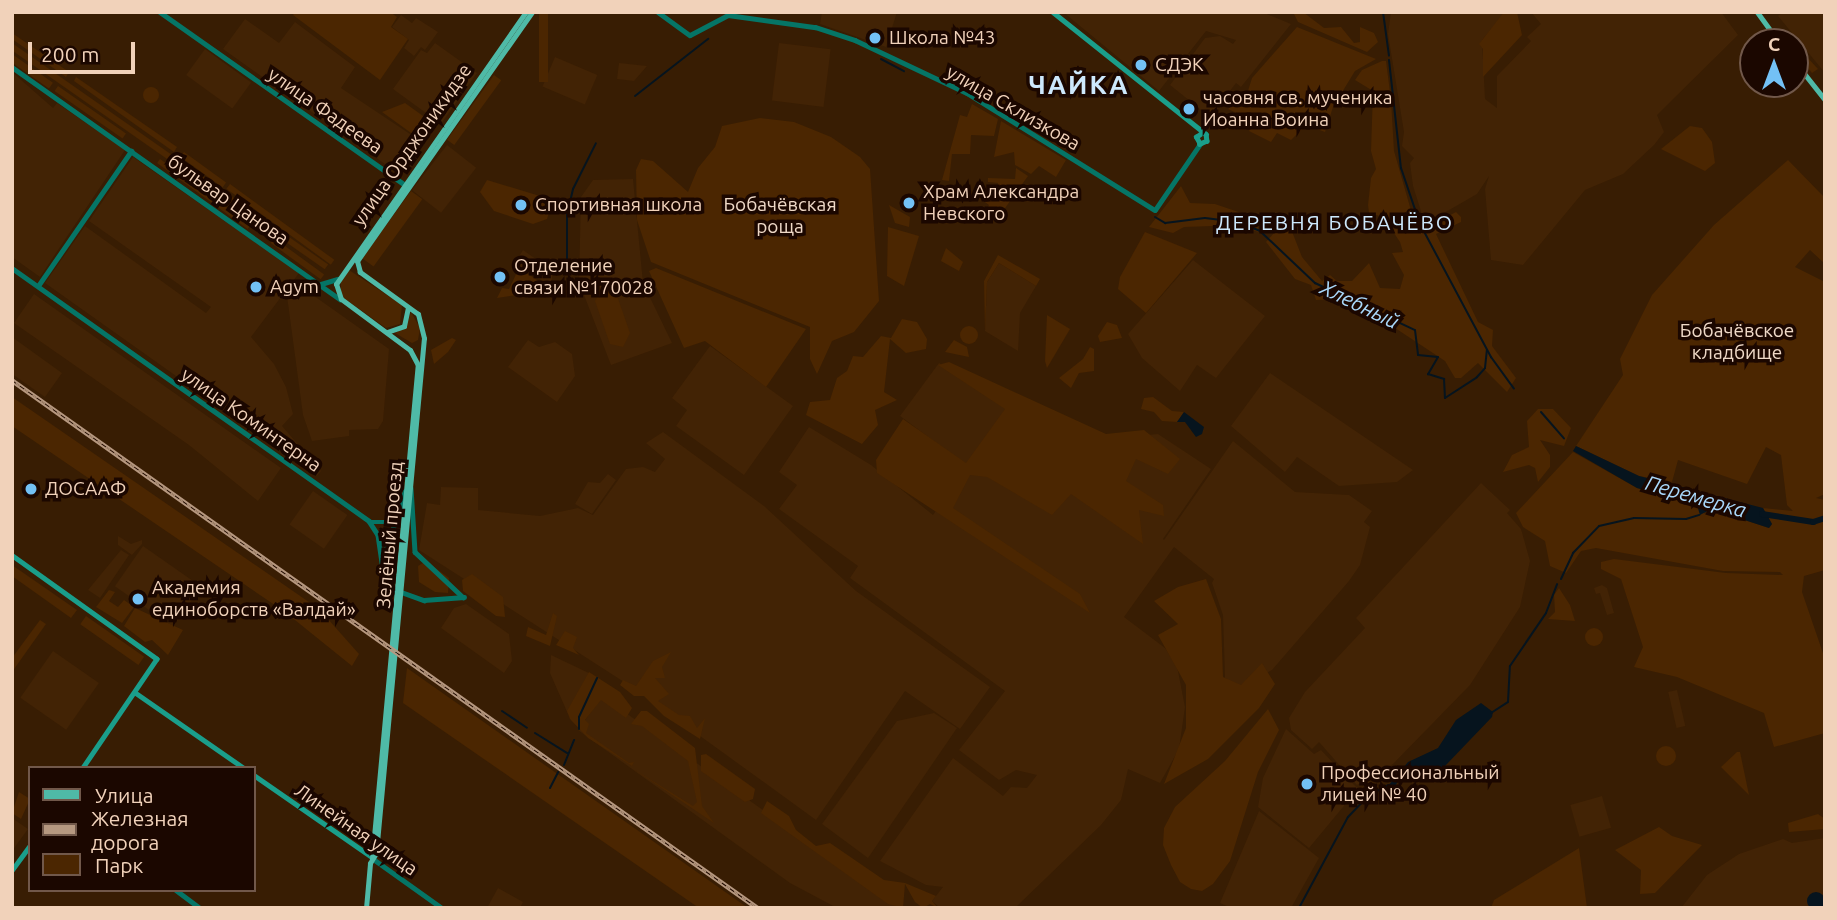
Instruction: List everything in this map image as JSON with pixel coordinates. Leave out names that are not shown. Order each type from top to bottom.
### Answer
[{"type":"main road","name":"улица Орджоникидзе","points":[[337,279],[526,12]]},
{"type":"main road","name":"улица Орджоникидзе","points":[[360,272],[358,259],[532,12]]},
{"type":"main road","points":[[1053,12],[1203,132],[1208,139],[1200,144],[1191,124]]},
{"type":"main road","points":[[1757,12],[1769,28]]},
{"type":"main road","points":[[1809,80],[1825,100]]},
{"type":"main road","points":[[444,128],[445,136]]},
{"type":"main road","points":[[1196,138],[1203,132]]},
{"type":"main road","points":[[360,272],[406,304],[421,318],[424,338],[417,346],[404,345]]},
{"type":"main road","points":[[337,279],[341,299]]},
{"type":"main road","name":"бульвар Цанова","points":[[341,299],[404,345],[418,365]]},
{"type":"main road","points":[[387,332],[405,324],[406,304]]},
{"type":"main road","name":"Зелёный проезд","points":[[408,486],[424,338]]},
{"type":"main road","name":"Зелёный проезд","points":[[366,908],[387,720],[418,365]]},
{"type":"main road","points":[[12,555],[157,662],[84,766]]},
{"type":"main road","points":[[136,693],[240,766]]},
{"type":"main road","name":"Линейная улица","points":[[256,776],[372,858]]},
{"type":"main road","points":[[12,870],[28,848]]},
{"type":"street","name":"улица Фадеева","points":[[160,12],[404,184]]},
{"type":"street","name":"улица Склизкова","points":[[658,12],[690,36],[729,15],[815,27],[855,40],[967,93],[1155,210],[1193,154]]},
{"type":"street","name":"бульвар Цанова","points":[[12,67],[341,299]]},
{"type":"street","points":[[1193,154],[1196,138]]},
{"type":"street","points":[[1193,154],[1200,144]]},
{"type":"street","points":[[38,286],[131,151]]},
{"type":"street","points":[[348,264],[360,272]]},
{"type":"street","name":"улица Коминтерна","points":[[12,268],[369,521]]},
{"type":"street","points":[[317,282],[326,285],[337,279]]},
{"type":"street","points":[[369,521],[378,535],[386,580],[397,592],[419,599],[464,597],[415,552],[408,486]]},
{"type":"street","points":[[382,562],[408,486]]},
{"type":"street","points":[[369,521],[380,525],[394,522]]},
{"type":"street","points":[[444,599],[452,587]]},
{"type":"street","name":"Линейная улица","points":[[372,858],[442,908]]},
{"type":"street","points":[[179,892],[200,908]]},
{"type":"shaded area","name":"Школа №43","points":[[822,12],[897,12],[886,47],[820,24]]},
{"type":"shaded area","points":[[1063,12],[1262,12],[1291,24],[1241,87],[1236,83],[1210,117],[1170,85],[1205,38],[1220,36],[1233,44],[1236,40],[1206,31],[1159,91]]},
{"type":"shaded area","points":[[1391,12],[1506,12],[1482,40],[1485,99],[1497,108],[1497,76],[1531,41],[1527,37],[1541,24],[1531,12],[1721,12],[1738,35],[1657,115],[1664,132],[1654,145],[1623,174],[1585,190],[1523,265],[1491,260],[1485,189],[1489,176],[1477,194],[1425,224],[1413,186],[1410,163],[1414,158],[1402,146],[1404,132],[1388,34]]},
{"type":"shaded area","points":[[1783,12],[1825,12],[1825,73],[1809,54],[1809,28],[1788,28],[1778,16]]},
{"type":"shaded area","points":[[401,15],[412,23],[416,18],[438,32],[425,50],[421,47],[414,56],[404,48],[409,40],[392,27]]},
{"type":"shaded area","points":[[245,19],[279,43],[295,22],[355,67],[341,88],[422,142],[399,174],[223,49]]},
{"type":"shaded area","points":[[435,43],[477,73],[441,124],[393,89],[421,50],[427,53]]},
{"type":"shaded area","points":[[779,43],[831,49],[824,107],[772,101]]},
{"type":"shaded area","points":[[205,49],[251,83],[232,108],[186,75]]},
{"type":"shaded area","points":[[555,57],[597,75],[585,104],[542,86]]},
{"type":"shaded area","points":[[619,63],[647,66],[634,81],[617,79]]},
{"type":"shaded area","points":[[12,72],[53,108],[57,103],[125,150],[40,277],[12,257]]},
{"type":"shaded area","points":[[447,145],[476,168],[441,213],[412,190]]},
{"type":"shaded area","points":[[133,157],[299,273],[251,337],[274,364],[286,387],[293,414],[282,426],[321,471],[317,476],[45,283],[85,226],[206,313],[211,307],[89,221]]},
{"type":"shaded area","points":[[633,179],[643,283],[672,343],[611,365],[579,282],[581,197],[593,180]]},
{"type":"shaded area","points":[[523,250],[553,271],[551,285],[520,269],[516,261]]},
{"type":"shaded area","points":[[1193,260],[1265,316],[1216,378],[1197,365],[1180,391],[1142,358],[1128,334]]},
{"type":"shaded area","points":[[999,263],[1036,286],[1020,313],[1018,351],[985,331],[987,282]]},
{"type":"shaded area","points":[[310,293],[389,349],[383,421],[378,429],[349,430],[349,436],[312,441],[303,415],[287,296]]},
{"type":"shaded area","points":[[34,294],[281,468],[258,501],[189,445],[14,323]]},
{"type":"shaded area","points":[[12,337],[62,373],[45,397],[12,374]]},
{"type":"shaded area","points":[[528,340],[539,347],[555,342],[572,354],[575,376],[557,402],[508,367]]},
{"type":"shaded area","points":[[710,346],[793,406],[744,475],[676,426],[687,410],[672,398]]},
{"type":"shaded area","points":[[939,363],[1007,407],[1102,439],[1158,434],[1211,469],[1164,540],[1233,441],[1295,492],[1349,495],[1372,511],[1364,522],[1370,527],[1360,565],[1349,581],[1272,670],[1239,688],[1225,678],[1223,615],[1212,583],[1214,579],[1174,547],[1124,617],[1165,648],[1177,666],[1185,707],[1179,749],[1160,783],[1128,769],[1121,800],[1101,825],[1015,908],[940,908],[932,901],[943,887],[926,885],[880,861],[953,758],[1003,796],[1011,787],[1027,788],[1037,775],[1016,770],[999,780],[959,750],[1005,691],[850,578],[858,566],[779,509],[797,485],[779,472],[809,427],[871,465],[933,515],[967,466],[900,416]]},
{"type":"shaded area","points":[[1270,373],[1413,470],[1397,482],[1339,486],[1297,457],[1285,472],[1231,426]]},
{"type":"shaded area","points":[[663,432],[764,506],[856,591],[990,687],[960,729],[905,691],[816,820],[638,691],[419,550],[427,503],[440,505],[441,487],[478,488],[478,510],[540,516],[578,508],[593,515],[626,469],[643,467],[655,472],[665,459],[646,443]]},
{"type":"shaded area","points":[[608,474],[616,480],[592,514],[575,504],[588,482],[600,483]]},
{"type":"shaded area","points":[[1481,483],[1510,510],[1507,513],[1521,529],[1530,561],[1520,607],[1470,685],[1393,764],[1357,785],[1319,742],[1312,749],[1291,730],[1289,718],[1305,692],[1365,628],[1356,618]]},
{"type":"shaded area","points":[[313,491],[347,515],[324,549],[289,525]]},
{"type":"shaded area","points":[[118,536],[131,544],[142,540],[142,544],[132,555],[118,545]]},
{"type":"shaded area","points":[[143,546],[201,587],[173,627],[115,586]]},
{"type":"shaded area","points":[[121,550],[129,555],[100,598],[88,590]]},
{"type":"shaded area","points":[[1602,585],[1607,588],[1614,613],[1607,615],[1600,593],[1596,594],[1594,588]]},
{"type":"shaded area","points":[[466,604],[509,634],[512,661],[504,673],[441,628],[454,608]]},
{"type":"shaded area","points":[[53,651],[99,683],[66,730],[20,698]]},
{"type":"shaded area","points":[[551,655],[591,674],[568,714],[550,673]]},
{"type":"shaded area","points":[[1677,690],[1685,726],[1677,728],[1668,692]]},
{"type":"shaded area","points":[[602,696],[901,908],[837,908],[790,883],[578,730]]},
{"type":"shaded area","points":[[934,713],[957,728],[868,858],[822,824],[897,721]]},
{"type":"shaded area","name":"Профессиональный лицей № 40","points":[[1286,729],[1314,754],[1321,750],[1358,789],[1309,848],[1258,807],[1263,778]]},
{"type":"shaded area","points":[[1602,796],[1611,828],[1579,837],[1570,805]]},
{"type":"shaded area","points":[[1259,811],[1319,858],[1291,908],[1231,908],[1220,903]]},
{"type":"shaded area","points":[[12,818],[28,829],[12,851]]},
{"type":"shaded area","points":[[1825,838],[1825,908],[1681,908],[1707,875],[1739,854],[1783,839],[1792,843]]},
{"type":"shaded area","points":[[498,888],[523,902],[520,908],[487,908]]},
{"type":"green space","points":[[295,12],[390,12],[397,17],[391,27],[408,39],[380,80],[293,15]]},
{"type":"green space","points":[[539,12],[548,12],[548,82],[539,82]]},
{"type":"green space","points":[[1293,12],[1303,12],[1324,28],[1341,27],[1354,43],[1360,42],[1360,27],[1374,33],[1378,42],[1367,52],[1298,22]]},
{"type":"green space","points":[[1504,12],[1517,12],[1522,35],[1483,77],[1483,49],[1479,44]]},
{"type":"green space","points":[[1297,27],[1376,59],[1355,71],[1333,107],[1325,132],[1306,125],[1291,140],[1277,133],[1271,142],[1249,131],[1254,121],[1228,109],[1247,94],[1252,78]]},
{"type":"green space","points":[[12,33],[69,72],[66,77],[12,39]]},
{"type":"green space","points":[[12,43],[328,264],[325,269],[12,50]]},
{"type":"green space","points":[[12,54],[53,83],[49,88],[12,63]]},
{"type":"green space","points":[[1809,59],[1818,69],[1812,73],[1809,69]]},
{"type":"green space","points":[[1386,61],[1394,151],[1416,228],[1428,227],[1456,212],[1461,217],[1461,222],[1436,234],[1478,322],[1493,330],[1492,346],[1516,378],[1507,392],[1478,363],[1461,378],[1455,378],[1445,361],[1386,322],[1353,311],[1338,299],[1316,300],[1311,285],[1295,279],[1266,242],[1274,233],[1291,229],[1302,257],[1322,281],[1330,275],[1337,281],[1352,281],[1369,263],[1380,288],[1400,289],[1404,275],[1392,253],[1403,252],[1400,242],[1383,217],[1369,213],[1371,178],[1376,169],[1371,151],[1373,91],[1355,80],[1362,70]]},
{"type":"green space","points":[[494,75],[501,80],[454,145],[447,140]]},
{"type":"green space","points":[[76,77],[177,147],[174,152],[74,81]]},
{"type":"green space","points":[[58,86],[126,134],[123,139],[55,91]]},
{"type":"green space","points":[[148,87],[154,87],[159,95],[157,101],[148,103],[143,98],[143,92]]},
{"type":"green space","points":[[405,103],[437,126],[425,143],[382,112]]},
{"type":"green space","points":[[972,104],[998,119],[994,136],[971,135],[970,154],[952,154],[949,181],[942,180],[960,115],[967,117]]},
{"type":"green space","name":"Бобачёвская роща","points":[[760,118],[794,122],[831,137],[860,157],[870,169],[879,301],[854,332],[832,341],[817,374],[810,359],[810,327],[651,262],[637,220],[636,170],[641,159],[653,161],[688,192],[698,168],[715,147],[722,126]]},
{"type":"green space","points":[[1001,121],[1066,160],[1056,177],[1039,166],[1031,174],[1015,165],[1014,152],[994,157]]},
{"type":"green space","points":[[1690,126],[1702,128],[1712,142],[1715,163],[1705,171],[1661,149]]},
{"type":"green space","points":[[184,152],[226,183],[223,187],[180,157]]},
{"type":"green space","points":[[160,159],[251,225],[248,229],[157,163]]},
{"type":"green space","name":"Бобачёвское кладбище","points":[[1788,160],[1825,198],[1825,264],[1810,250],[1795,267],[1825,282],[1825,494],[1816,498],[1825,500],[1825,570],[1804,576],[1802,592],[1825,659],[1825,733],[1774,747],[1764,713],[1677,677],[1634,667],[1643,647],[1621,579],[1601,569],[1601,562],[1614,559],[1726,573],[1783,575],[1780,572],[1723,571],[1596,548],[1581,551],[1566,573],[1550,566],[1545,541],[1523,527],[1516,513],[1573,452],[1637,488],[1698,505],[1705,514],[1710,509],[1769,528],[1772,524],[1763,508],[1793,511],[1787,505],[1781,455],[1766,447],[1747,484],[1678,460],[1672,482],[1639,476],[1576,446],[1623,375],[1620,359],[1652,295],[1714,225]]},
{"type":"green space","points":[[1016,168],[1028,176],[998,218],[986,211],[989,205],[982,200],[987,193],[998,193],[998,183],[988,182],[988,178],[1015,179]]},
{"type":"green space","name":"Спортивная школа","points":[[487,180],[553,200],[547,219],[533,224],[494,211],[480,192]]},
{"type":"green space","points":[[230,184],[334,260],[331,265],[226,189]]},
{"type":"green space","points":[[1181,186],[1190,203],[1215,204],[1259,219],[1258,232],[1240,225],[1184,227],[1173,233],[1149,227]]},
{"type":"green space","points":[[411,191],[422,199],[374,266],[362,258]]},
{"type":"green space","points":[[889,205],[910,217],[909,227],[895,223]]},
{"type":"green space","points":[[888,227],[919,236],[904,286],[887,276]]},
{"type":"green space","points":[[1145,232],[1197,253],[1146,313],[1118,289],[1120,277]]},
{"type":"green space","points":[[274,238],[324,274],[321,279],[270,243]]},
{"type":"green space","points":[[946,248],[963,262],[959,271],[941,261]]},
{"type":"green space","points":[[998,255],[1040,279],[1036,286],[999,263],[987,282],[985,331],[984,281]]},
{"type":"green space","points":[[519,268],[537,280],[529,293],[497,298],[502,288],[509,289]]},
{"type":"green space","points":[[656,268],[806,329],[766,387],[705,341],[684,348],[649,271]]},
{"type":"green space","points":[[349,270],[402,305],[400,324],[386,328],[341,296],[341,282]]},
{"type":"green space","points":[[603,287],[615,290],[630,333],[623,347],[610,344],[595,301]]},
{"type":"green space","points":[[411,312],[420,328],[418,340],[412,343],[395,333],[406,327]]},
{"type":"green space","points":[[1047,315],[1070,329],[1047,368],[1045,361]]},
{"type":"green space","points":[[902,319],[917,322],[927,339],[926,349],[906,353],[890,339],[884,392],[897,400],[875,410],[878,425],[862,444],[806,415],[810,402],[830,400],[837,378],[847,371],[853,356],[863,357],[881,336],[891,338]]},
{"type":"green space","points":[[1107,322],[1117,325],[1122,338],[1100,342],[1098,336]]},
{"type":"green space","points":[[969,326],[975,329],[978,335],[975,341],[969,344],[963,341],[960,335],[963,329]]},
{"type":"green space","points":[[452,338],[456,340],[448,352],[434,364],[431,350]]},
{"type":"green space","points":[[954,340],[967,347],[969,357],[945,352]]},
{"type":"green space","points":[[1090,347],[1094,349],[1094,371],[1079,373],[1071,388],[1059,378],[1083,359]]},
{"type":"green space","points":[[949,362],[1106,434],[1144,430],[1180,459],[1168,474],[1136,459],[1126,481],[1163,505],[1164,516],[1139,510],[1143,544],[1071,494],[1052,515],[987,477],[970,475],[953,508],[1080,594],[1090,613],[877,473],[876,460],[903,419],[966,463],[1005,409],[938,365]]},
{"type":"green space","points":[[12,397],[319,609],[359,654],[352,666],[285,612],[12,426]]},
{"type":"green space","points":[[1153,397],[1172,411],[1184,412],[1177,422],[1162,421],[1154,412],[1141,409],[1144,398]]},
{"type":"green space","points":[[1538,409],[1553,409],[1571,428],[1564,446],[1540,440],[1550,455],[1550,467],[1538,482],[1535,468],[1529,465],[1503,472],[1512,455],[1529,447],[1527,421]]},
{"type":"green space","points":[[426,561],[449,578],[448,593],[435,592],[419,582],[418,566]]},
{"type":"green space","points":[[12,565],[77,610],[71,618],[12,576]]},
{"type":"green space","points":[[472,574],[503,597],[505,617],[496,616],[463,591],[462,580]]},
{"type":"green space","points":[[1206,579],[1221,619],[1223,677],[1241,685],[1262,663],[1275,684],[1259,708],[1208,759],[1164,784],[1186,728],[1186,685],[1158,635],[1178,624],[1154,601],[1178,587]]},
{"type":"green space","points":[[1559,588],[1570,605],[1575,621],[1548,619],[1555,612],[1554,595]]},
{"type":"green space","points":[[109,590],[115,592],[109,601],[118,607],[124,600],[134,607],[122,623],[96,607]]},
{"type":"green space","points":[[135,608],[183,630],[168,655],[152,640],[145,642],[124,626]]},
{"type":"green space","points":[[553,613],[557,616],[550,646],[526,636],[528,627],[546,635]]},
{"type":"green space","points":[[86,616],[144,657],[138,665],[80,624]]},
{"type":"green space","points":[[40,620],[46,624],[12,672],[12,658]]},
{"type":"green space","points":[[1590,628],[1598,628],[1603,637],[1601,644],[1590,646],[1585,641],[1585,633]]},
{"type":"green space","points":[[565,631],[577,637],[573,648],[579,655],[556,645]]},
{"type":"green space","points":[[671,652],[662,667],[665,678],[655,678],[669,694],[658,701],[679,715],[690,716],[697,728],[705,718],[700,739],[664,716],[644,696],[634,696],[620,685],[623,680],[636,686],[653,661]]},
{"type":"green space","points":[[407,668],[748,908],[699,908],[403,703]]},
{"type":"green space","points":[[589,672],[620,692],[632,708],[626,718],[601,700],[585,720],[589,724],[586,733],[629,763],[634,762],[632,766],[588,738],[570,719],[567,711]]},
{"type":"green space","points":[[1268,709],[1279,730],[1258,772],[1230,861],[1213,884],[1202,891],[1191,889],[1180,882],[1171,865],[1163,845],[1164,828],[1175,807],[1225,761]]},
{"type":"green space","points":[[641,711],[647,711],[695,748],[702,806],[714,823],[635,770],[693,806],[697,802],[688,761],[642,726],[631,724]]},
{"type":"green space","points":[[1666,746],[1673,749],[1676,756],[1673,763],[1666,766],[1659,763],[1656,756],[1659,749]]},
{"type":"green space","points":[[1740,752],[1749,795],[1721,767]]},
{"type":"green space","points":[[706,754],[755,789],[753,799],[745,802],[701,771],[701,755]]},
{"type":"green space","points":[[19,792],[28,798],[28,803],[21,819],[12,813]]},
{"type":"green space","points":[[767,801],[789,816],[796,830],[816,846],[830,843],[884,880],[905,883],[936,896],[932,901],[938,908],[930,904],[923,908],[915,902],[905,884],[903,908],[888,904],[761,813]]},
{"type":"green space","points":[[1818,814],[1825,819],[1825,829],[1789,832],[1788,823]]},
{"type":"green space","points":[[1659,827],[1672,836],[1702,845],[1655,893],[1640,894],[1641,870],[1615,850]]},
{"type":"green space","points":[[1579,848],[1587,908],[1491,908],[1494,900]]},
{"type":"water","points":[[1184,412],[1204,427],[1202,434],[1196,437],[1185,422],[1177,422]]},
{"type":"water","points":[[1576,446],[1639,476],[1763,508],[1772,524],[1769,528],[1711,509],[1700,515],[1697,505],[1637,488],[1573,451]]},
{"type":"water","points":[[1481,703],[1493,712],[1492,717],[1445,766],[1423,773],[1417,767],[1406,769],[1393,789],[1388,786],[1408,762],[1438,748],[1456,720]]},
{"type":"water","points":[[1816,892],[1822,895],[1825,901],[1822,907],[1816,910],[1810,907],[1807,901],[1810,895]]},
{"type":"waterway","points":[[1383,12],[1389,56]]},
{"type":"waterway","name":"Хлебный","points":[[635,96],[708,39]]},
{"type":"waterway","name":"Хлебный","points":[[881,59],[904,71]]},
{"type":"waterway","points":[[1389,60],[1401,168],[1420,224],[1491,357],[1514,389]]},
{"type":"waterway","name":"Хлебный","points":[[567,271],[567,215],[573,189],[596,143]]},
{"type":"waterway","name":"Хлебный","points":[[1155,217],[1165,223],[1205,218],[1238,222],[1260,231],[1315,283],[1415,330],[1418,355],[1438,357],[1428,374],[1444,379],[1445,398],[1477,377],[1485,368],[1487,350]]},
{"type":"waterway","name":"Хлебный","points":[[1541,412],[1564,438]]},
{"type":"waterway","name":"Перемерка","points":[[1762,514],[1813,522],[1825,518]]},
{"type":"waterway","points":[[1561,579],[1573,553],[1599,526],[1634,518],[1686,519],[1699,515]]},
{"type":"waterway","points":[[1491,713],[1508,702],[1510,666],[1546,613],[1557,584]]},
{"type":"waterway","name":"Хлебный","points":[[579,729],[579,717],[597,678]]},
{"type":"waterway","points":[[502,711],[527,728]]},
{"type":"waterway","points":[[535,733],[567,753]]},
{"type":"waterway","name":"Хлебный","points":[[564,765],[574,740]]},
{"type":"waterway","name":"Хлебный","points":[[550,788],[558,772]]},
{"type":"waterway","points":[[1299,908],[1348,817],[1369,795],[1389,785]]},
{"type":"railway","points":[[12,380],[758,908]]},
{"type":"place","name":"Школа №43","points":[[875,38]]},
{"type":"place","name":"СДЭК","points":[[1141,65]]},
{"type":"place","name":"часовня св. мученика Иоанна Воина","points":[[1189,109]]},
{"type":"place","name":"Храм Александра Невского","points":[[909,203]]},
{"type":"place","name":"Спортивная школа","points":[[521,205]]},
{"type":"place","name":"Отделение связи №170028","points":[[500,277]]},
{"type":"place","name":"Agym","points":[[256,287]]},
{"type":"place","name":"ДОСААФ","points":[[31,489]]},
{"type":"place","name":"Академия единоборств «Валдай»","points":[[138,599]]},
{"type":"place","name":"Профессиональный лицей № 40","points":[[1307,784]]},
{"type":"district","name":"ЧАЙКА","points":[[1079,85]]},
{"type":"district","name":"ДЕРЕВНЯ БОБАЧЁВО","points":[[1335,222]]}]
